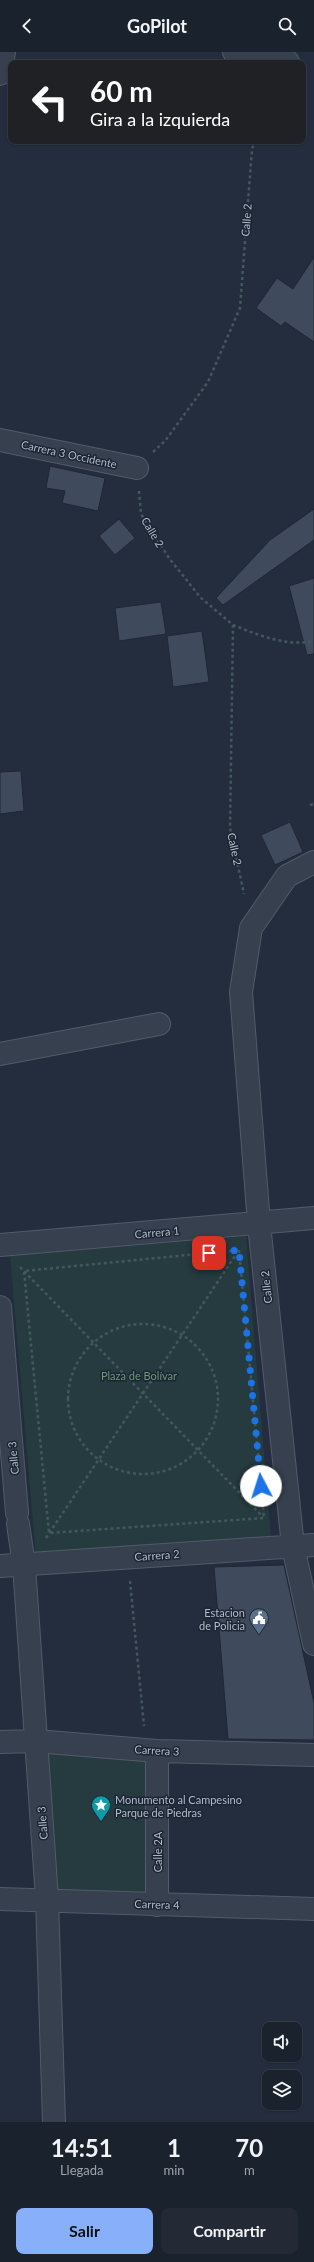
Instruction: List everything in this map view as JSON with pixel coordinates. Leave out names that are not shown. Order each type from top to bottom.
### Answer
[{"type":"street","points":[[0,74],[4,52]]},
{"type":"street","points":[[234,52],[277,60]]},
{"type":"street","name":"Carrera 3 Occidente","points":[[0,440],[138,468]]},
{"type":"street","name":"Calle 2","points":[[314,862],[287,876],[250,928],[241,992],[259,1224],[304,1546],[314,1644]]},
{"type":"street","points":[[0,1054],[159,1024]]},
{"type":"street","name":"Carrera 1","points":[[0,1245],[259,1224],[314,1218]]},
{"type":"street","name":"Calle 3","points":[[0,1307],[18,1519],[24,1565],[47,1899],[54,2122]]},
{"type":"street","name":"Carrera 2","points":[[0,1566],[304,1546]]},
{"type":"street","name":"Carrera 3","points":[[0,1742],[36,1741],[152,1751],[314,1755]]},
{"type":"street","name":"Calle 2A","points":[[152,1751],[157,1905]]},
{"type":"street","name":"Carrera 4","points":[[0,1899],[47,1899],[157,1905],[314,1909]]},
{"type":"path","name":"Calle 2","points":[[250,928],[230,828],[233,625],[200,597],[169,558],[145,520],[142,514],[138,468],[165,441],[208,382],[240,308],[252,150],[254,144]]},
{"type":"path","points":[[233,625],[261,636],[301,644],[314,641]]},
{"type":"path","points":[[24,1271],[239,1250]]},
{"type":"path","points":[[49,1533],[239,1250]]},
{"type":"path","points":[[239,1250],[264,1518]]},
{"type":"path","points":[[24,1271],[264,1518]]},
{"type":"path","points":[[24,1271],[49,1533]]},
{"type":"path","points":[[137,1323],[169,1327],[183,1334],[203,1352],[215,1376],[219,1402],[213,1428],[199,1451],[185,1463],[168,1471],[150,1475],[132,1475],[114,1469],[98,1460],[80,1440],[69,1415],[68,1388],[77,1363],[93,1342],[121,1326],[137,1323]]},
{"type":"path","points":[[49,1533],[264,1518]]},
{"type":"path","points":[[128,1557],[152,1751]]},
{"type":"green space","name":"Plaza de Bolívar","points":[[246,1236],[271,1538],[36,1557],[10,1256]]},
{"type":"green space","points":[[43,1752],[150,1757],[151,1896],[54,1891]]},
{"type":"building","points":[[314,257],[314,342],[285,322],[281,326],[256,308],[277,278],[293,289]]},
{"type":"building","points":[[50,466],[105,478],[98,511],[62,503],[65,491],[46,488]]},
{"type":"building","points":[[314,509],[314,540],[223,605],[216,598],[270,540]]},
{"type":"building","points":[[119,519],[135,538],[115,555],[99,536]]},
{"type":"building","points":[[314,578],[314,654],[307,655],[289,586]]},
{"type":"building","points":[[161,602],[166,634],[119,641],[115,608]]},
{"type":"building","points":[[202,631],[209,682],[173,687],[167,636]]},
{"type":"building","points":[[21,771],[24,811],[0,814],[0,772]]},
{"type":"building","points":[[290,822],[303,852],[275,865],[261,835]]},
{"type":"building","name":"Estacion de Policia","points":[[284,1565],[314,1703],[314,1740],[228,1739],[214,1567]]},
{"type":"place","name":"Estacion de Policia","points":[[259,1635]]},
{"type":"place","name":"Monumento al Campesino Parque de Piedras","points":[[101,1822]]},
{"type":"route","points":[[209,1253],[239,1250],[261,1486]]}]
